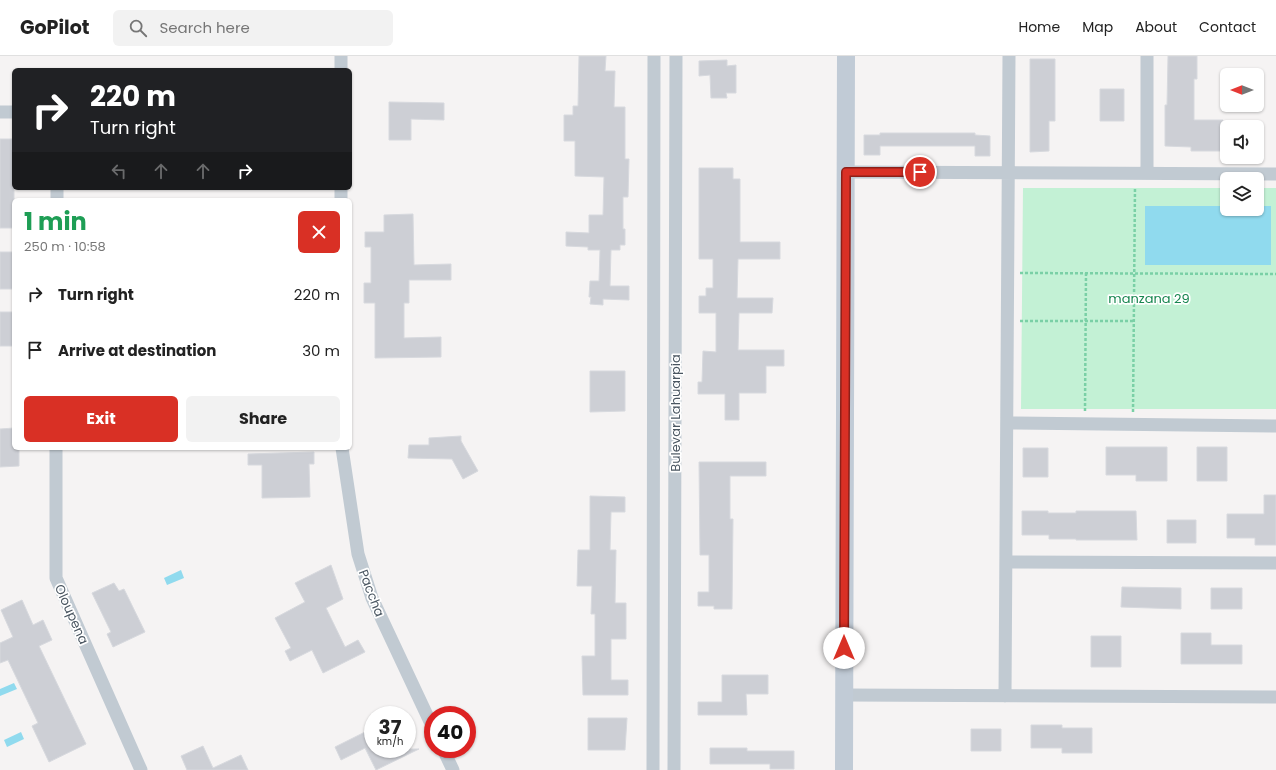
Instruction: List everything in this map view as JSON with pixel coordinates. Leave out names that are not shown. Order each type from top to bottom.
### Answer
[{"type":"street","points":[[341,56],[341,68]]},
{"type":"street","points":[[653,770],[654,56]]},
{"type":"street","name":"Bulevar Lahuarpia","points":[[674,770],[676,56]]},
{"type":"street","points":[[844,770],[846,56]]},
{"type":"street","points":[[1005,696],[1009,56]]},
{"type":"street","points":[[1141,173],[1147,56]]},
{"type":"street","points":[[0,112],[12,112]]},
{"type":"street","points":[[846,172],[1276,174]]},
{"type":"street","points":[[1007,423],[1276,426]]},
{"type":"street","name":"Oloupena","points":[[56,450],[56,578],[141,770]]},
{"type":"street","name":"Paccha","points":[[342,450],[358,554],[372,598],[424,709]]},
{"type":"street","points":[[1006,562],[1276,564]]},
{"type":"street","points":[[844,695],[1276,697]]},
{"type":"street","points":[[447,758],[453,770]]},
{"type":"path","points":[[1133,424],[1134,274],[1141,173]]},
{"type":"path","points":[[1008,273],[1276,274]]},
{"type":"path","points":[[1085,424],[1086,273]]},
{"type":"path","points":[[1007,321],[1134,321]]},
{"type":"green space","name":"manzana 29","points":[[1023,188],[1220,188],[1220,216],[1264,216],[1264,188],[1276,188],[1276,409],[1021,409]]},
{"type":"water","points":[[1145,206],[1220,206],[1220,216],[1264,216],[1264,206],[1271,206],[1271,265],[1145,265]]},
{"type":"water","points":[[181,570],[184,578],[167,585],[164,578]]},
{"type":"water","points":[[14,683],[17,689],[0,696],[0,689]]},
{"type":"water","points":[[21,732],[24,739],[7,747],[4,740]]},
{"type":"building","points":[[579,56],[606,56],[605,71],[615,71],[614,107],[625,107],[625,159],[629,159],[628,197],[623,197],[623,229],[625,229],[625,245],[620,245],[620,250],[611,250],[610,286],[629,286],[629,300],[603,299],[603,305],[590,304],[591,297],[589,297],[590,281],[599,281],[600,250],[588,250],[588,247],[566,246],[566,232],[589,233],[589,215],[603,215],[604,177],[575,176],[575,141],[564,141],[564,115],[573,115],[573,106],[578,106]]},
{"type":"building","points":[[1168,56],[1197,56],[1197,79],[1194,79],[1194,120],[1220,120],[1220,151],[1191,151],[1191,147],[1165,146],[1165,105],[1167,105]]},
{"type":"building","points":[[1030,59],[1055,59],[1055,121],[1049,121],[1049,151],[1030,152]]},
{"type":"building","points":[[727,60],[727,66],[736,65],[736,93],[726,93],[727,98],[711,98],[710,75],[699,76],[699,61]]},
{"type":"building","points":[[1100,89],[1124,89],[1124,121],[1100,121]]},
{"type":"building","points":[[389,102],[444,103],[444,120],[411,119],[411,140],[389,140]]},
{"type":"building","points":[[880,133],[975,133],[975,135],[990,136],[990,156],[975,156],[975,146],[880,146],[880,155],[864,155],[864,135],[880,135]]},
{"type":"building","points":[[0,139],[12,139],[12,190],[14,190],[14,198],[12,198],[12,228],[0,228]]},
{"type":"building","points":[[699,168],[733,168],[733,179],[740,179],[740,242],[780,242],[780,259],[738,259],[737,298],[773,298],[772,313],[739,313],[738,350],[784,350],[784,366],[766,366],[766,393],[739,393],[739,420],[725,420],[725,394],[698,394],[698,382],[702,382],[703,351],[716,352],[716,313],[699,313],[699,296],[706,296],[706,288],[713,288],[713,259],[699,259]]},
{"type":"building","points":[[413,214],[414,265],[451,264],[451,280],[409,280],[409,303],[404,303],[404,338],[441,337],[441,357],[375,358],[375,303],[364,303],[364,283],[371,283],[371,247],[365,247],[365,232],[384,232],[384,215]]},
{"type":"building","points":[[0,252],[12,252],[12,289],[0,289]]},
{"type":"building","points":[[0,312],[12,312],[12,346],[0,346]]},
{"type":"building","points":[[590,371],[625,371],[625,411],[590,412]]},
{"type":"building","points":[[12,428],[12,450],[19,450],[19,466],[0,467],[0,429]]},
{"type":"building","points":[[461,436],[461,441],[478,471],[463,479],[452,459],[408,458],[409,445],[429,445],[429,438]]},
{"type":"building","points":[[1106,447],[1167,447],[1167,481],[1136,481],[1136,475],[1106,475]]},
{"type":"building","points":[[1197,447],[1227,447],[1227,481],[1197,481]]},
{"type":"building","points":[[1023,448],[1048,448],[1048,477],[1023,477]]},
{"type":"building","points":[[314,452],[314,464],[309,464],[310,497],[262,498],[262,465],[248,465],[248,454]]},
{"type":"building","points":[[699,462],[766,462],[766,476],[730,476],[730,519],[733,519],[732,609],[714,609],[714,606],[698,606],[698,592],[709,592],[709,555],[700,555]]},
{"type":"building","points":[[1264,495],[1276,495],[1276,545],[1255,545],[1255,538],[1227,538],[1227,514],[1264,514]]},
{"type":"building","points":[[590,496],[625,497],[625,512],[611,512],[610,550],[616,550],[615,603],[626,603],[626,639],[611,639],[611,680],[628,680],[628,695],[583,695],[582,656],[595,656],[595,614],[591,614],[592,586],[577,586],[578,550],[590,550]]},
{"type":"building","points":[[1022,511],[1076,513],[1076,511],[1136,511],[1137,540],[1049,539],[1049,535],[1022,535]]},
{"type":"building","points":[[1167,520],[1196,520],[1196,543],[1167,543]]},
{"type":"building","points":[[331,565],[343,599],[326,608],[345,647],[358,640],[365,652],[323,673],[312,650],[290,661],[285,651],[291,648],[275,618],[305,602],[295,583]]},
{"type":"building","points":[[114,583],[119,591],[124,589],[145,632],[113,647],[107,634],[111,632],[92,593]]},
{"type":"building","points":[[1122,587],[1181,588],[1181,609],[1121,607]]},
{"type":"building","points":[[1211,588],[1242,588],[1242,609],[1211,609]]},
{"type":"building","points":[[22,600],[33,625],[43,620],[52,640],[39,646],[86,744],[49,762],[32,726],[38,723],[8,660],[0,663],[0,643],[13,637],[1,610]]},
{"type":"building","points":[[1181,633],[1211,633],[1211,645],[1242,645],[1242,664],[1181,664]]},
{"type":"building","points":[[1091,636],[1121,636],[1121,667],[1091,667]]},
{"type":"building","points":[[722,675],[768,675],[768,694],[746,694],[747,715],[698,715],[698,702],[722,702]]},
{"type":"building","points":[[588,718],[627,718],[625,750],[588,750]]},
{"type":"building","points":[[1031,725],[1062,725],[1062,728],[1092,728],[1092,753],[1062,753],[1062,748],[1031,748]]},
{"type":"building","points":[[971,729],[1001,729],[1001,751],[971,751]]},
{"type":"building","points":[[364,732],[364,748],[341,760],[335,747]]},
{"type":"building","points":[[203,746],[213,768],[241,755],[248,770],[187,770],[181,756]]},
{"type":"building","points":[[710,748],[747,748],[747,751],[794,751],[794,769],[770,769],[770,764],[710,764]]},
{"type":"building","points":[[370,758],[401,758],[376,770]]},
{"type":"route","points":[[844,648],[846,172],[920,172]]}]
